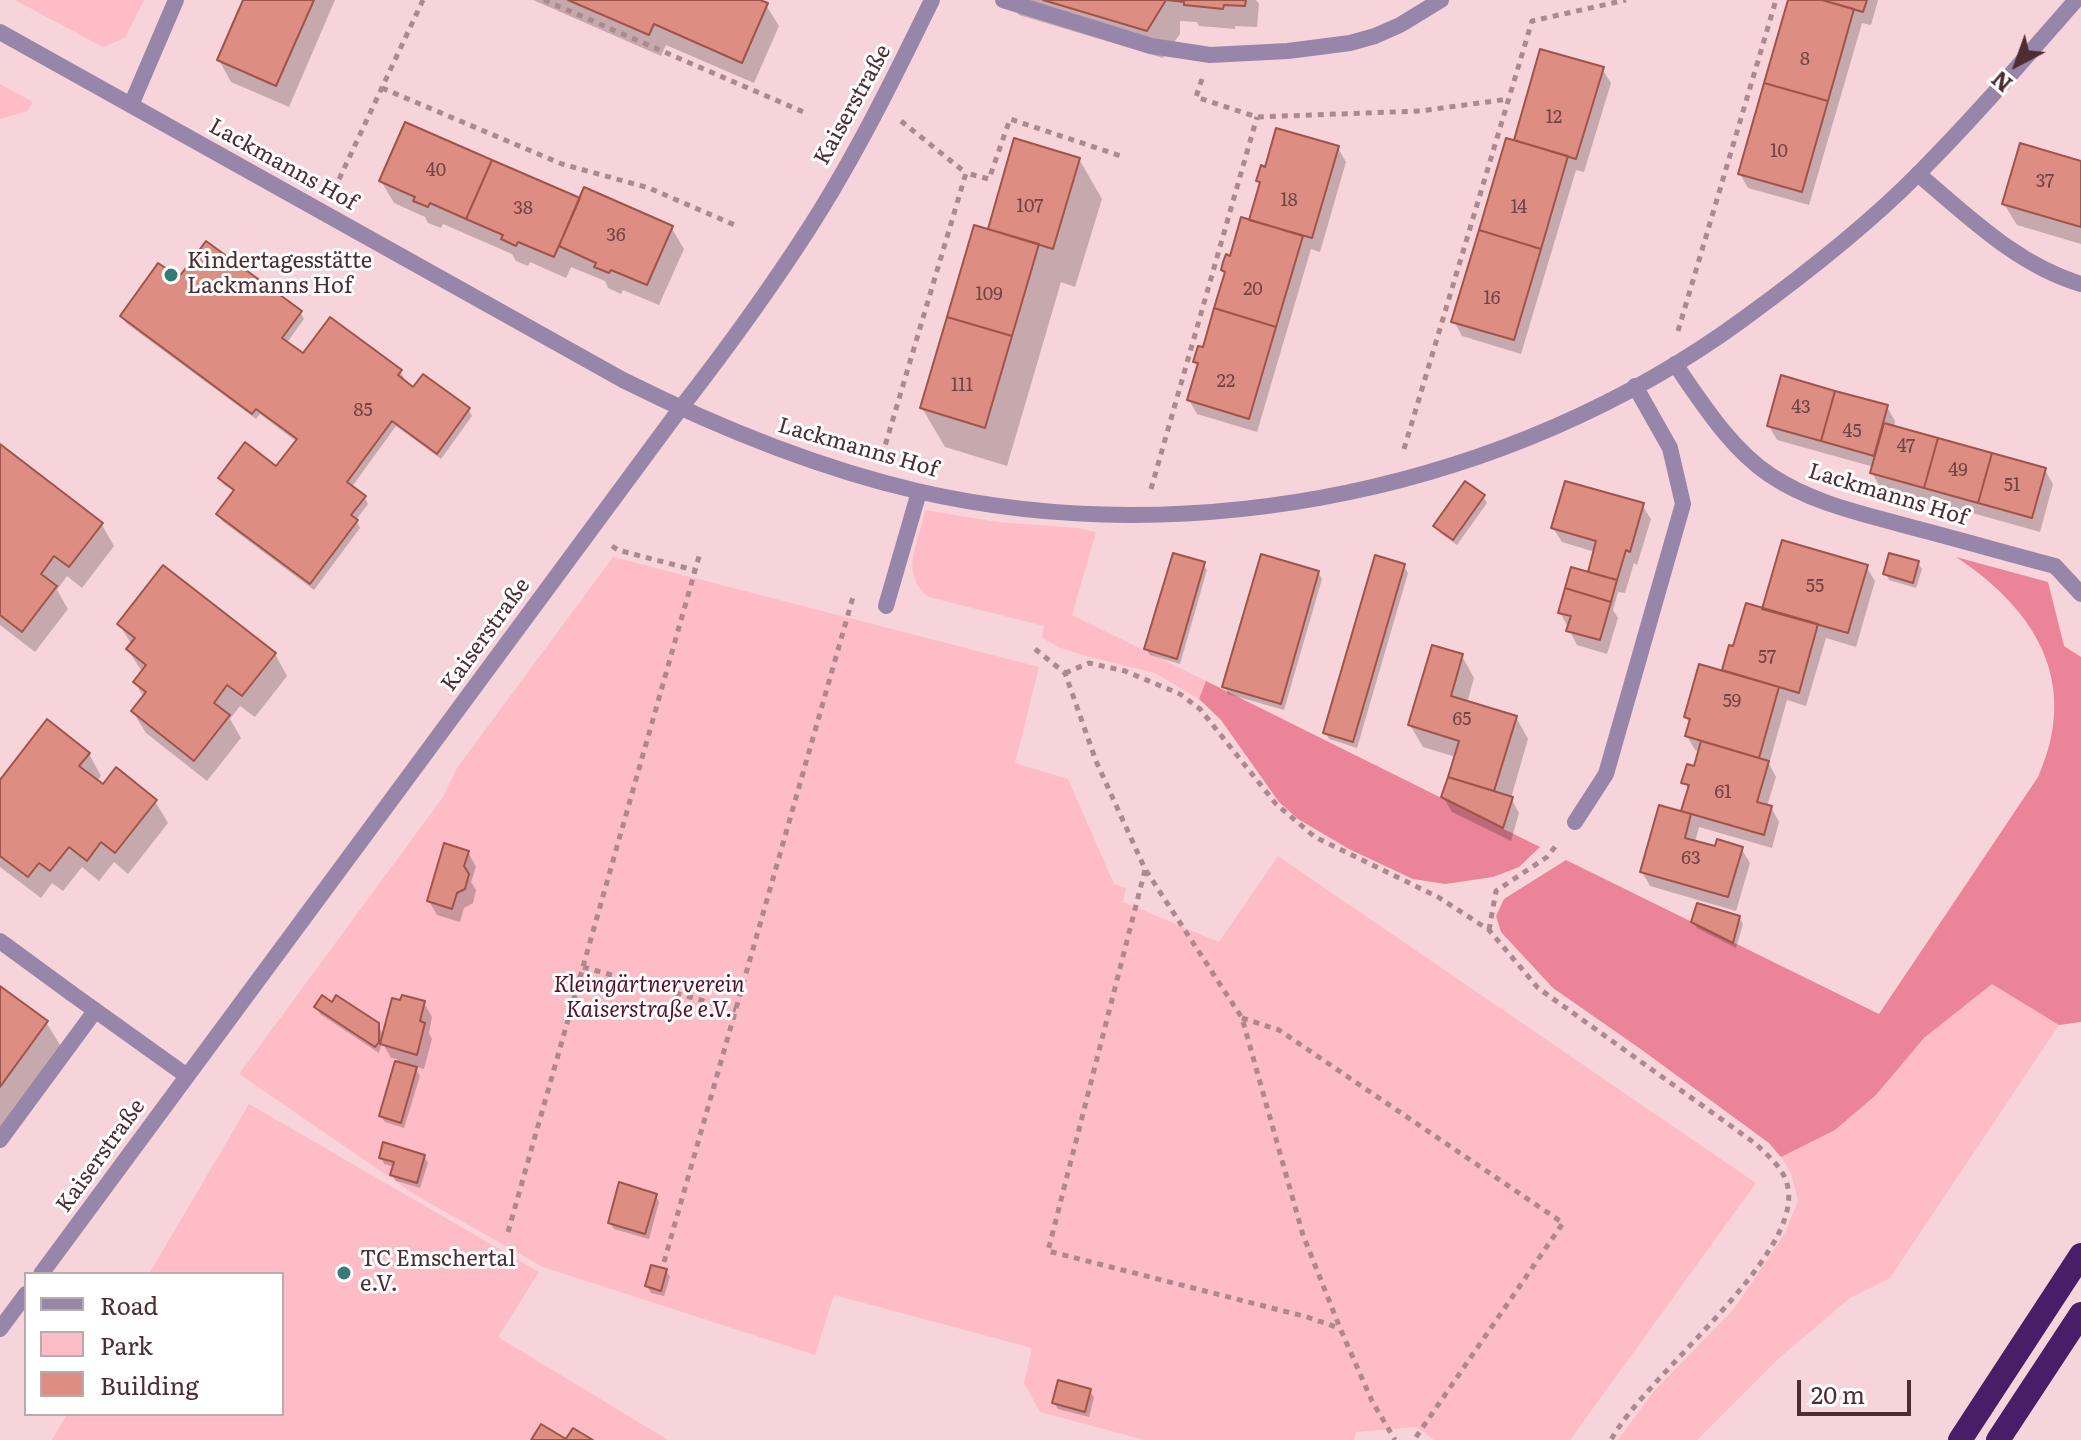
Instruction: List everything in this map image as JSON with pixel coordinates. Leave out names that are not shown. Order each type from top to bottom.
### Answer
[{"type":"highway","points":[[1960,1440],[2081,1255]]},
{"type":"highway","points":[[1998,1440],[2081,1314]]},
{"type":"street","points":[[131,105],[176,0]]},
{"type":"street","name":"Kaiserstraße","points":[[42,1272],[680,409],[738,335],[809,229],[878,109],[932,0]]},
{"type":"street","points":[[1003,0],[1151,46],[1210,55],[1301,50],[1350,43],[1400,25],[1441,0]]},
{"type":"street","name":"Lackmanns Hof","points":[[0,32],[680,409],[781,451],[919,492],[979,503],[1038,509],[1150,514],[1234,511],[1345,494],[1394,482],[1528,438],[1675,364],[1740,321],[1795,279],[1918,174],[2076,0]]},
{"type":"street","points":[[1918,174],[2000,242],[2036,265],[2081,284]]},
{"type":"street","name":"Lackmanns Hof","points":[[1675,364],[1731,440],[1768,473],[1799,492],[1836,507],[2055,566],[2081,594]]},
{"type":"street","points":[[1575,822],[1606,774],[1683,504],[1670,448],[1635,386]]},
{"type":"street","points":[[886,606],[919,492]]},
{"type":"street","points":[[0,941],[187,1076]]},
{"type":"street","points":[[0,1140],[95,1011]]},
{"type":"street","points":[[0,1329],[6,1310],[24,1296]]},
{"type":"path","points":[[323,212],[423,0]]},
{"type":"path","points":[[544,0],[808,114]]},
{"type":"path","points":[[1394,482],[1532,21],[1626,0]]},
{"type":"path","points":[[1675,364],[1678,325],[1776,0]]},
{"type":"path","points":[[1210,55],[1196,97],[1257,117],[1420,111],[1509,99]]},
{"type":"path","points":[[382,88],[562,164],[649,188],[737,226]]},
{"type":"path","points":[[878,109],[909,125],[966,173],[989,179],[1010,119],[1124,157]]},
{"type":"path","points":[[1150,514],[1151,480],[1257,117]]},
{"type":"path","points":[[874,480],[966,173]]},
{"type":"path","points":[[591,530],[618,550],[694,570]]},
{"type":"path","points":[[508,1232],[700,553]]},
{"type":"path","points":[[664,1262],[853,597]]},
{"type":"path","points":[[1035,649],[1065,673],[1096,761],[1145,869],[1242,1018],[1303,1235],[1372,1401],[1395,1440]]},
{"type":"path","points":[[1065,673],[1089,663],[1125,671],[1180,694],[1200,709],[1276,804],[1315,837],[1438,897],[1489,930],[1538,988],[1756,1144],[1777,1165],[1788,1187],[1787,1209],[1780,1230],[1753,1274],[1640,1397],[1611,1440]]},
{"type":"path","points":[[1489,930],[1496,891],[1547,857],[1575,822]]},
{"type":"path","points":[[1145,869],[1048,1251],[1340,1328]]},
{"type":"path","points":[[583,967],[736,1010]]},
{"type":"path","points":[[1242,1018],[1279,1030],[1563,1223],[1414,1440]]},
{"type":"green space","points":[[15,0],[144,0],[125,38],[103,47]]},
{"type":"green space","points":[[0,84],[33,102],[27,111],[0,119]]},
{"type":"green space","points":[[925,510],[998,522],[1096,532],[1072,615],[1206,681],[1199,699],[1155,673],[1061,648],[1042,638],[1044,626],[929,597],[920,588],[913,567]]},
{"type":"green space","name":"Kleingärtnerverein Kaiserstraße e.V.","points":[[613,557],[1039,667],[1015,763],[1068,779],[1114,884],[1126,888],[1123,902],[1219,942],[1278,856],[1756,1183],[1570,1440],[1434,1440],[1417,1427],[1356,1432],[1354,1440],[1145,1440],[1040,1412],[1024,1383],[1032,1348],[834,1295],[815,1355],[543,1267],[417,1196],[239,1074],[443,797],[457,768]]},
{"type":"green space","points":[[1992,983],[2059,1025],[1890,1278],[1850,1298],[1778,1359],[1697,1440],[1618,1440],[1654,1391],[1733,1310],[1784,1235],[1798,1201],[1791,1173],[1781,1157],[1835,1130],[1876,1095],[1924,1038]]},
{"type":"green space","name":"TC Emschertal e.V.","points":[[249,1104],[539,1272],[498,1337],[668,1440],[52,1440],[66,1416],[284,1416],[284,1272],[150,1272]]},
{"type":"shaded area","points":[[1956,557],[2048,582],[2064,646],[2081,657],[2081,1022],[2059,1025],[1992,984],[1924,1038],[1876,1095],[1835,1130],[1781,1157],[1769,1143],[1553,988],[1501,932],[1496,916],[1504,899],[1566,860],[1879,1014],[2038,777],[2050,742],[2054,710],[2052,679],[2043,651],[2028,624],[2008,600],[1984,577]]},
{"type":"shaded area","points":[[1206,681],[1540,847],[1519,867],[1493,877],[1445,884],[1413,879],[1349,849],[1298,819],[1279,802],[1221,720],[1199,699]]},
{"type":"building","points":[[243,0],[314,0],[276,86],[217,60]]},
{"type":"building","points":[[568,0],[760,0],[768,3],[742,63],[654,24],[649,35]]},
{"type":"building","points":[[1043,0],[1166,0],[1147,31]]},
{"type":"building","points":[[1167,0],[1246,0],[1245,6],[1224,5],[1223,9]]},
{"type":"building","points":[[1788,0],[1822,0],[1854,9],[1828,101],[1764,83]]},
{"type":"building","points":[[1822,0],[1867,0],[1863,12]]},
{"type":"building","points":[[1540,49],[1604,67],[1576,159],[1514,140]]},
{"type":"building","points":[[1764,83],[1828,101],[1802,192],[1738,174]]},
{"type":"building","points":[[405,122],[492,160],[466,219],[430,203],[428,207],[413,201],[415,197],[379,181]]},
{"type":"building","points":[[1276,128],[1339,146],[1312,238],[1249,220],[1260,182],[1256,181],[1261,165],[1265,167]]},
{"type":"building","points":[[1014,138],[1080,158],[1053,249],[988,229]]},
{"type":"building","points":[[1506,138],[1568,156],[1541,249],[1479,230]]},
{"type":"building","points":[[2020,143],[2081,161],[2081,227],[2002,204]]},
{"type":"building","points":[[492,160],[580,198],[554,257],[518,242],[516,246],[501,239],[503,235],[466,219]]},
{"type":"building","points":[[584,187],[673,226],[647,285],[611,270],[609,273],[594,267],[596,263],[559,246]]},
{"type":"building","points":[[1241,217],[1303,236],[1276,327],[1214,308],[1225,272],[1221,270],[1223,262],[1226,254],[1230,256]]},
{"type":"building","points":[[974,225],[1039,244],[1012,336],[947,317]]},
{"type":"building","points":[[1479,230],[1541,249],[1514,340],[1451,322]]},
{"type":"building","points":[[206,241],[302,311],[282,338],[303,353],[330,317],[402,370],[398,375],[413,387],[423,374],[470,408],[437,454],[392,421],[347,482],[366,496],[351,515],[358,520],[310,584],[216,514],[234,490],[218,478],[245,442],[276,466],[297,439],[256,409],[252,414],[120,316],[158,263],[179,277]]},
{"type":"building","points":[[1214,308],[1276,327],[1249,419],[1187,400],[1198,363],[1193,362],[1198,346],[1203,347]]},
{"type":"building","points":[[947,317],[1012,336],[985,428],[920,408]]},
{"type":"building","points":[[1781,375],[1835,391],[1821,441],[1767,426]]},
{"type":"building","points":[[1835,391],[1888,405],[1874,456],[1821,441]]},
{"type":"building","points":[[1884,423],[1938,438],[1924,488],[1870,473]]},
{"type":"building","points":[[1938,438],[1992,453],[1978,503],[1924,488]]},
{"type":"building","points":[[0,444],[103,523],[69,567],[54,556],[41,574],[57,586],[22,632],[0,615]]},
{"type":"building","points":[[1992,453],[2046,468],[2032,518],[1978,503]]},
{"type":"building","points":[[1465,481],[1485,495],[1453,540],[1433,526]]},
{"type":"building","points":[[1565,481],[1644,503],[1630,552],[1626,550],[1617,580],[1588,572],[1596,541],[1551,528]]},
{"type":"building","points":[[1782,540],[1868,565],[1848,633],[1762,609]]},
{"type":"building","points":[[1173,553],[1205,562],[1177,659],[1144,649]]},
{"type":"building","points":[[1889,553],[1919,561],[1913,583],[1883,574]]},
{"type":"building","points":[[1261,554],[1319,571],[1281,704],[1222,687]]},
{"type":"building","points":[[1375,555],[1405,564],[1353,742],[1323,733]]},
{"type":"building","points":[[163,565],[276,653],[242,696],[227,685],[214,703],[230,715],[194,761],[131,711],[146,692],[133,682],[146,665],[126,649],[135,638],[117,624]]},
{"type":"building","points":[[1571,567],[1617,580],[1611,602],[1565,588]]},
{"type":"building","points":[[1565,588],[1611,602],[1600,640],[1566,631],[1571,616],[1558,613]]},
{"type":"building","points":[[1746,603],[1818,624],[1799,693],[1722,670]]},
{"type":"building","points":[[1432,645],[1463,654],[1451,696],[1517,716],[1494,791],[1448,777],[1459,741],[1408,725]]},
{"type":"building","points":[[1699,664],[1779,687],[1759,758],[1685,736],[1690,719],[1684,717]]},
{"type":"building","points":[[47,719],[90,753],[79,766],[103,784],[116,767],[157,800],[115,853],[101,842],[87,861],[69,847],[50,871],[39,863],[28,877],[0,856],[0,780]]},
{"type":"building","points":[[1701,741],[1769,761],[1757,802],[1772,806],[1764,835],[1681,811],[1689,785],[1681,783],[1687,764],[1694,766]]},
{"type":"building","points":[[1448,777],[1513,797],[1503,828],[1441,797]]},
{"type":"building","points":[[1659,805],[1691,814],[1685,838],[1715,846],[1717,839],[1743,847],[1728,897],[1640,872]]},
{"type":"building","points":[[444,843],[469,851],[464,866],[469,874],[465,889],[457,893],[452,909],[427,901]]},
{"type":"building","points":[[1697,903],[1740,916],[1733,943],[1691,922]]},
{"type":"building","points":[[0,986],[48,1021],[0,1087]]},
{"type":"building","points":[[322,995],[332,1002],[336,995],[379,1023],[379,1042],[375,1047],[314,1007]]},
{"type":"building","points":[[402,995],[425,1001],[420,1021],[425,1023],[417,1055],[380,1044],[392,998],[400,1000]]},
{"type":"building","points":[[395,1061],[417,1067],[401,1123],[379,1116]]},
{"type":"building","points":[[383,1142],[425,1155],[417,1183],[390,1175],[394,1162],[379,1158]]},
{"type":"building","points":[[619,1182],[657,1194],[645,1234],[608,1223]]},
{"type":"building","points":[[651,1265],[667,1269],[661,1291],[645,1286]]},
{"type":"building","points":[[1058,1380],[1091,1389],[1085,1412],[1052,1403]]},
{"type":"building","points":[[541,1424],[566,1439],[531,1440]]},
{"type":"building","points":[[573,1428],[593,1440],[565,1440]]},
{"type":"place","name":"Kindertagesstätte Lackmanns Hof","points":[[171,275]]},
{"type":"place","name":"TC Emschertal e.V.","points":[[344,1273]]}]
